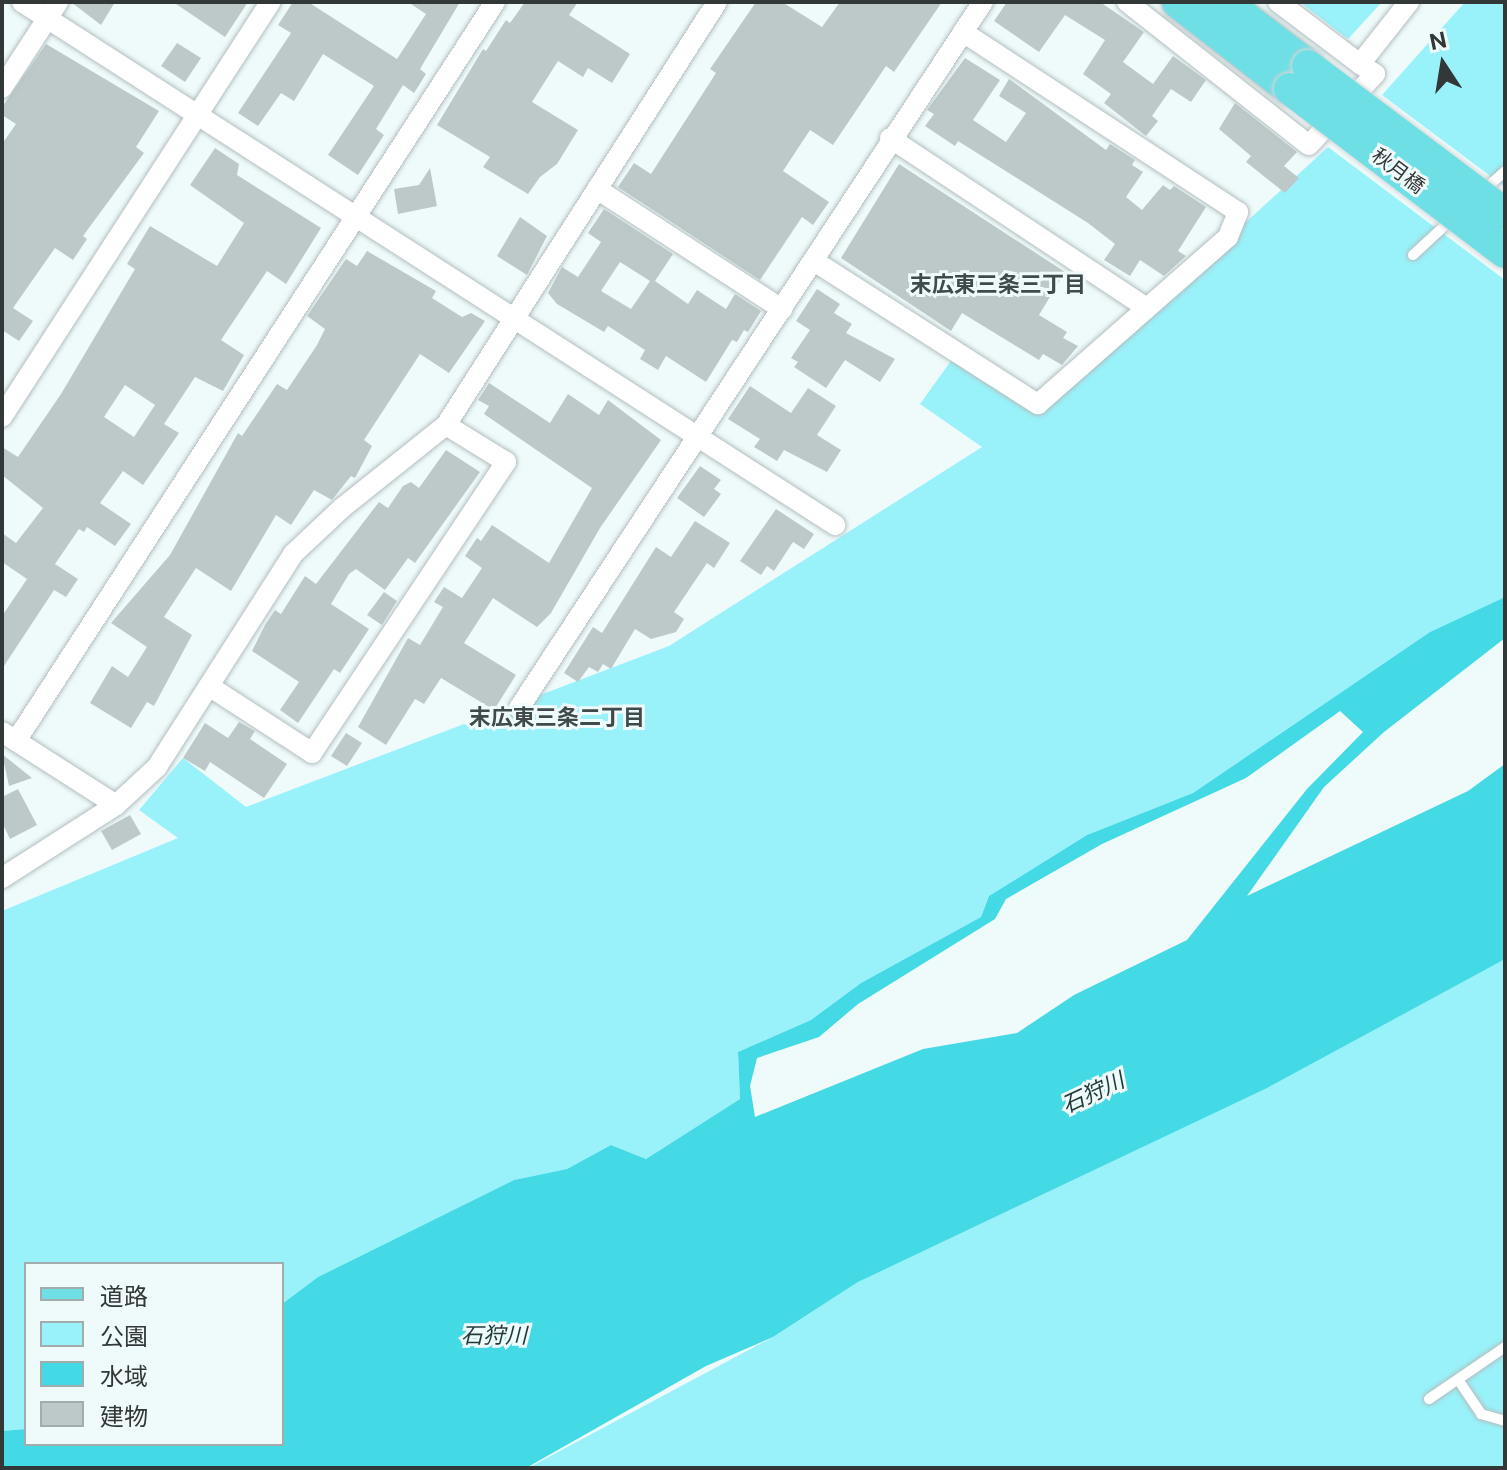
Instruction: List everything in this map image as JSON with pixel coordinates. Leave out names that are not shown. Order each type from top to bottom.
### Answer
[{"type":"main road","points":[[1178,2],[1299,77]]},
{"type":"main road","points":[[1224,2],[1299,77]]},
{"type":"main road","name":"秋月橋","points":[[1299,77],[1505,214]]},
{"type":"main road","name":"秋月橋","points":[[1299,77],[1505,252]]},
{"type":"street","points":[[22,2],[53,11],[198,113],[835,525]]},
{"type":"street","points":[[2,417],[270,2]]},
{"type":"street","points":[[116,805],[9,736],[495,2]]},
{"type":"street","points":[[2,878],[116,805],[157,767],[293,554],[342,508],[446,425],[717,2]]},
{"type":"street","points":[[519,708],[814,261],[890,138],[983,2]]},
{"type":"street","points":[[1127,2],[1309,145],[1375,74],[1278,2]]},
{"type":"street","points":[[1360,64],[1409,2]]},
{"type":"street","points":[[2,88],[53,11]]},
{"type":"street","points":[[814,261],[1038,404],[1228,237],[1238,212],[963,32]]},
{"type":"street","points":[[890,138],[1147,308]]},
{"type":"street","points":[[597,189],[782,309]]},
{"type":"street","points":[[209,686],[312,753],[506,462],[446,425]]},
{"type":"lane","points":[[1413,255],[1505,171]]},
{"type":"lane","points":[[1429,1399],[1505,1347]]},
{"type":"lane","points":[[1459,1381],[1481,1414],[1505,1421]]},
{"type":"green space","points":[[1300,2],[1382,2],[1348,39]]},
{"type":"green space","points":[[1465,2],[1505,2],[1505,187],[1382,95]]},
{"type":"green space","points":[[1328,147],[1505,280],[1505,597],[1430,632],[1193,793],[1087,835],[989,896],[981,917],[861,983],[811,1020],[738,1052],[740,1099],[646,1159],[611,1145],[567,1169],[514,1180],[318,1277],[284,1302],[284,1262],[24,1262],[24,1429],[2,1431],[2,911],[178,838],[139,810],[183,758],[246,807],[669,646],[982,447],[920,404],[953,358],[1041,410]]},
{"type":"green space","points":[[1505,959],[1505,1468],[528,1468],[773,1337],[858,1282]]},
{"type":"water","name":"石狩川","points":[[1505,597],[1505,638],[1384,732],[1324,787],[1247,896],[1468,791],[1505,764],[1505,959],[1267,1088],[858,1282],[773,1337],[706,1366],[526,1468],[2,1468],[2,1431],[24,1429],[24,1446],[284,1446],[284,1302],[318,1277],[514,1180],[567,1169],[611,1145],[646,1159],[740,1099],[738,1052],[811,1020],[861,983],[981,917],[989,896],[1087,835],[1193,793],[1430,632]],"holes":[[[1340,711],[1363,732],[1307,789],[1187,940],[1074,995],[1017,1033],[923,1049],[755,1117],[750,1086],[757,1058],[819,1037],[858,1004],[995,919],[1006,899],[1102,844],[1246,778]]]},
{"type":"building","points":[[71,2],[115,2],[101,25]]},
{"type":"building","points":[[173,2],[248,2],[225,37]]},
{"type":"building","points":[[293,2],[308,2],[397,59],[426,14],[408,2],[460,2],[420,69],[426,74],[414,93],[403,85],[376,129],[384,135],[358,175],[328,155],[374,86],[323,54],[294,101],[281,93],[258,126],[238,113],[291,33],[278,25]]},
{"type":"building","points":[[525,2],[578,2],[569,15],[630,54],[612,83],[588,68],[583,77],[558,61],[532,102],[578,130],[557,164],[540,177],[528,194],[483,167],[490,157],[437,125],[483,49],[486,51],[506,20],[510,23]]},
{"type":"building","points":[[756,2],[782,2],[822,27],[840,2],[942,2],[894,72],[886,66],[833,145],[810,130],[783,171],[829,202],[813,225],[802,217],[760,280],[618,187],[634,163],[651,174],[716,73],[710,69]]},
{"type":"building","points":[[1007,2],[1100,2],[1144,32],[1123,62],[1153,84],[1173,56],[1206,80],[1191,102],[1171,89],[1152,116],[1158,121],[1146,136],[1104,103],[1111,94],[1083,74],[1105,40],[1065,15],[1039,52],[994,21]]},
{"type":"building","points":[[177,43],[201,58],[185,82],[161,66]]},
{"type":"building","points":[[46,44],[159,111],[136,147],[144,153],[83,236],[87,239],[73,260],[55,248],[13,308],[33,321],[19,341],[2,330],[2,144],[16,124],[2,115],[2,107]]},
{"type":"building","points":[[965,58],[1000,80],[973,120],[1006,142],[1026,113],[999,96],[1009,79],[1106,150],[1110,144],[1135,160],[1132,165],[1143,172],[1126,197],[1142,210],[1163,185],[1170,190],[1174,186],[1206,207],[1178,251],[1186,256],[1164,276],[1140,260],[1130,276],[1104,260],[1115,244],[1088,223],[958,141],[955,146],[925,126],[934,114],[927,110]]},
{"type":"building","points":[[1235,103],[1297,152],[1284,166],[1299,178],[1285,193],[1246,162],[1251,156],[1219,129]]},
{"type":"building","points":[[215,148],[239,164],[237,175],[321,228],[286,284],[267,271],[221,340],[244,355],[223,391],[195,377],[164,424],[179,433],[143,485],[123,471],[100,503],[131,524],[115,546],[87,527],[84,532],[79,529],[55,564],[78,579],[66,597],[54,590],[2,669],[2,616],[27,579],[2,562],[2,533],[16,543],[43,508],[2,475],[2,447],[18,457],[61,394],[135,269],[127,264],[150,226],[217,266],[244,223],[190,185]],"holes":[[[125,385],[155,405],[134,437],[104,417]]]},
{"type":"building","points":[[899,164],[1065,272],[1039,315],[1067,332],[1063,338],[1078,346],[1062,365],[1043,354],[1039,360],[962,313],[951,331],[841,258]]},
{"type":"building","points":[[430,168],[437,206],[398,214],[394,189],[419,185]]},
{"type":"building","points":[[604,209],[673,254],[655,281],[688,304],[697,290],[726,309],[735,294],[761,311],[748,332],[744,330],[737,342],[732,340],[706,382],[666,356],[658,370],[640,359],[645,350],[608,326],[604,332],[557,304],[548,293],[562,267],[578,277],[601,242],[588,233]],"holes":[[[620,262],[650,281],[631,309],[601,291]]]},
{"type":"building","points":[[520,217],[547,236],[527,275],[497,256]]},
{"type":"building","points":[[367,251],[436,291],[432,298],[462,317],[471,313],[485,321],[449,373],[420,354],[364,440],[372,446],[355,478],[351,476],[332,500],[314,490],[291,525],[276,515],[231,591],[196,568],[164,617],[192,635],[154,706],[147,702],[131,728],[90,703],[112,666],[128,677],[147,647],[111,623],[170,555],[238,433],[242,436],[277,384],[287,390],[325,329],[307,316],[346,259],[357,266]]},
{"type":"building","points":[[817,289],[840,304],[834,313],[852,324],[846,333],[895,359],[880,382],[845,360],[826,388],[794,367],[798,362],[791,358],[810,330],[796,321]]},
{"type":"building","points":[[489,383],[550,423],[568,394],[599,415],[608,400],[661,440],[600,528],[551,613],[537,627],[493,598],[464,643],[516,675],[494,710],[441,678],[424,704],[415,699],[386,745],[358,727],[408,638],[420,645],[443,607],[434,602],[444,587],[462,598],[482,568],[465,556],[477,538],[481,541],[492,525],[549,563],[592,488],[484,414],[489,406],[478,400]]},
{"type":"building","points":[[750,386],[791,413],[808,388],[836,406],[817,435],[841,450],[827,472],[784,450],[777,461],[754,447],[760,439],[728,419]]},
{"type":"building","points":[[446,450],[480,472],[415,563],[408,558],[385,590],[356,569],[349,574],[331,604],[369,629],[340,673],[334,669],[298,723],[280,710],[299,682],[252,651],[265,625],[275,610],[281,614],[305,576],[316,584],[379,502],[388,508],[403,486],[411,482],[419,488]]},
{"type":"building","points":[[700,466],[721,480],[714,489],[721,494],[704,517],[677,498]]},
{"type":"building","points":[[776,509],[814,534],[804,549],[793,542],[774,571],[767,566],[761,575],[740,561]]},
{"type":"building","points":[[695,521],[730,543],[714,568],[707,563],[674,612],[684,619],[676,632],[651,639],[635,629],[611,669],[603,664],[598,672],[589,667],[578,682],[564,673],[593,627],[602,633],[656,547],[671,557]]},
{"type":"building","points":[[384,592],[397,601],[382,625],[367,615]]},
{"type":"building","points":[[239,722],[255,731],[250,739],[287,764],[264,798],[210,762],[205,771],[183,758],[205,723],[228,738]]},
{"type":"building","points":[[346,733],[362,743],[347,766],[331,756]]},
{"type":"building","points":[[2,754],[32,778],[9,786]]},
{"type":"building","points":[[18,789],[37,825],[10,839],[2,822],[2,797]]},
{"type":"building","points":[[130,815],[141,834],[112,850],[101,831]]},
{"type":"district","name":"末広東三条三丁目","points":[[998,285]]},
{"type":"district","name":"末広東三条二丁目","points":[[557,718]]}]
